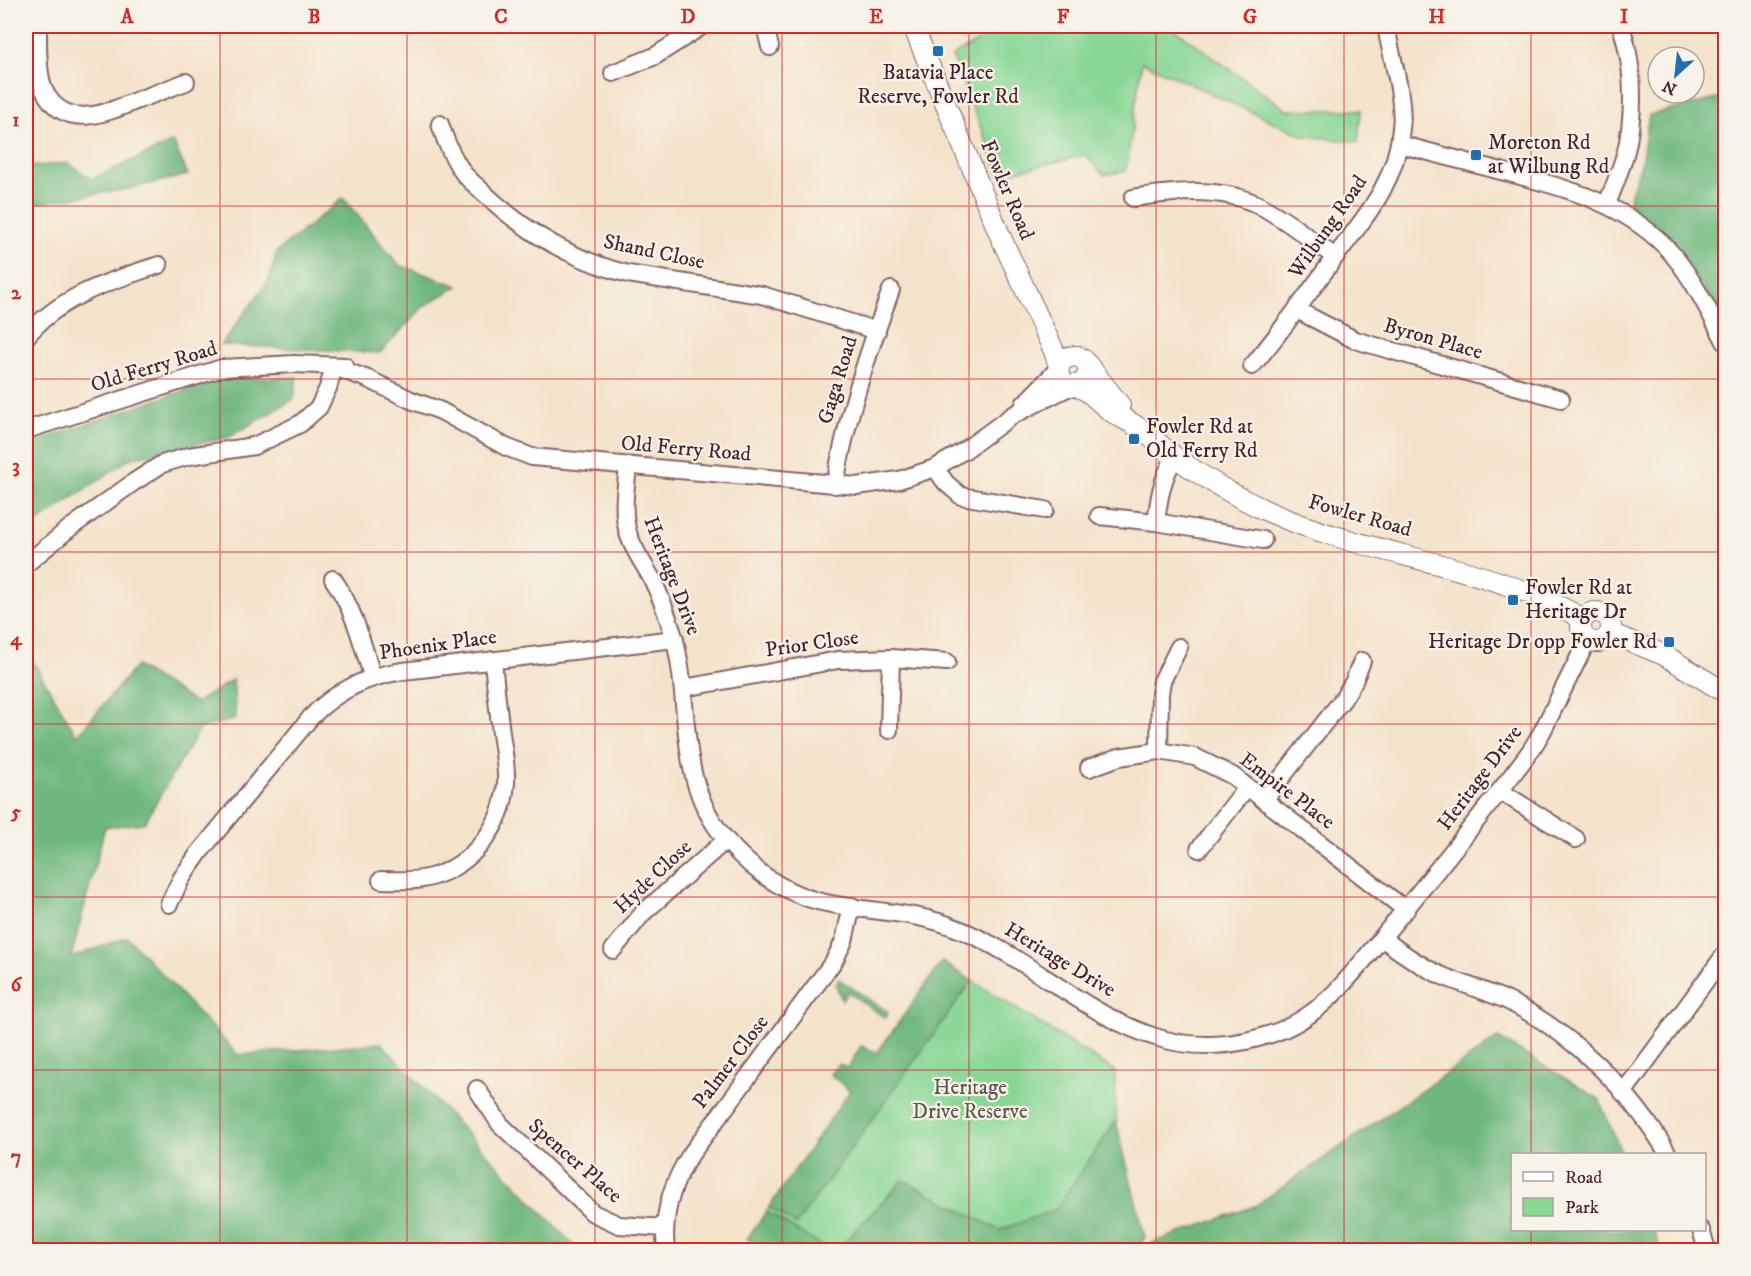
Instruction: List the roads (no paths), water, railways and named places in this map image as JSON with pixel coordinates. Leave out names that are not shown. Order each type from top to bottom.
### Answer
[{"type":"street","points":[[38,26],[38,49],[43,88],[54,104],[66,112],[80,116],[100,115],[186,82]]},
{"type":"street","points":[[613,73],[655,56],[702,26]]},
{"type":"street","points":[[765,26],[770,47]]},
{"type":"street","name":"Fowler Road","points":[[913,26],[1002,240],[1033,304],[1059,367]]},
{"type":"street","name":"Wilbung Road","points":[[1252,366],[1297,310],[1378,200],[1389,176],[1402,128],[1401,104],[1386,26]]},
{"type":"street","points":[[1607,204],[1622,165],[1631,121],[1629,63],[1621,26]]},
{"type":"street","name":"Shand Close","points":[[440,124],[449,149],[466,176],[526,228],[576,256],[610,270],[642,277],[762,295],[877,331]]},
{"type":"street","points":[[1399,144],[1564,188],[1607,204],[1653,235],[1666,247],[1703,299],[1725,343]]},
{"type":"street","points":[[1133,198],[1172,192],[1211,193],[1243,199],[1271,211],[1335,257]]},
{"type":"street","points":[[26,337],[45,316],[83,292],[159,265]]},
{"type":"street","name":"Gaga Road","points":[[835,485],[844,440],[891,290]]},
{"type":"street","name":"Fowler Road","points":[[1033,304],[1058,339],[1085,362],[1139,428]]},
{"type":"street","name":"Byron Place","points":[[1297,310],[1355,340],[1562,399]]},
{"type":"street","points":[[1077,356],[1085,362],[1088,376],[1083,383],[1073,386],[1061,380],[1059,367],[1068,357],[1077,356]]},
{"type":"street","name":"Old Ferry Road","points":[[26,430],[222,368],[294,364],[361,367],[384,374],[416,392],[441,411],[506,447],[532,457],[835,485],[876,484],[907,478],[935,468],[965,450],[1013,415],[1059,367]]},
{"type":"street","points":[[26,564],[70,528],[162,464],[189,456],[254,446],[300,423],[319,407],[334,367]]},
{"type":"street","name":"Fowler Road","points":[[1073,386],[1091,393],[1109,410],[1139,428],[1175,457],[1226,490],[1287,519],[1344,539],[1497,580],[1537,595],[1583,619]]},
{"type":"street","name":"Old Ferry Road","points":[[1013,415],[1073,386]]},
{"type":"street","points":[[1156,522],[1160,489],[1167,469],[1175,457]]},
{"type":"street","name":"Heritage Drive","points":[[628,467],[625,502],[627,529],[630,540],[658,592],[675,639],[684,688],[690,767],[701,799],[726,840],[758,871],[786,888],[814,900],[911,914],[943,922],[995,947],[1095,1009],[1128,1026],[1177,1043],[1200,1046],[1271,1035],[1298,1022],[1338,991],[1406,910],[1500,791],[1542,732],[1588,639]]},
{"type":"street","points":[[935,468],[946,483],[961,496],[1045,510]]},
{"type":"street","points":[[1099,516],[1156,522],[1263,540]]},
{"type":"street","points":[[333,579],[352,611],[372,676]]},
{"type":"street","points":[[1591,613],[1606,615],[1611,623],[1610,633],[1600,642],[1588,639],[1582,632],[1583,619],[1591,613]]},
{"type":"street","points":[[1610,633],[1664,655],[1725,693]]},
{"type":"street","name":"Phoenix Place","points":[[169,904],[181,879],[199,853],[311,717],[336,695],[372,676],[675,639]]},
{"type":"street","points":[[1159,751],[1162,681],[1179,647]]},
{"type":"street","points":[[889,730],[891,658]]},
{"type":"street","name":"Prior Close","points":[[684,688],[830,662],[891,658],[947,662]]},
{"type":"street","points":[[381,880],[419,879],[447,870],[460,863],[480,845],[497,819],[504,794],[506,768],[493,660]]},
{"type":"street","points":[[1264,800],[1343,699],[1362,661]]},
{"type":"street","name":"Empire Place","points":[[1089,768],[1119,757],[1159,751],[1195,757],[1233,776],[1406,910]]},
{"type":"street","points":[[1199,849],[1247,787]]},
{"type":"street","points":[[1500,791],[1576,839]]},
{"type":"street","name":"Hyde Close","points":[[613,950],[644,913],[726,840]]},
{"type":"street","name":"Palmer Close","points":[[666,1251],[665,1228],[672,1190],[684,1164],[834,961],[844,941],[852,906]]},
{"type":"street","points":[[1382,938],[1405,956],[1429,969],[1507,1001],[1574,1046],[1593,1061],[1623,1093],[1655,1132],[1667,1153]]},
{"type":"street","points":[[1623,1093],[1725,953]]},
{"type":"street","name":"Spencer Place","points":[[477,1089],[500,1124],[593,1212],[619,1225],[665,1228]]},
{"type":"street","points":[[1701,1231],[1707,1251]]},
{"type":"place","name":"Batavia Place Reserve, Fowler Rd","points":[[938,51]]},
{"type":"place","name":"Moreton Rd at Wilbung Rd","points":[[1476,155]]},
{"type":"place","name":"Fowler Rd at Old Ferry Rd","points":[[1134,439]]},
{"type":"place","name":"Fowler Rd at Heritage Dr","points":[[1513,600]]},
{"type":"place","name":"Heritage Dr opp Fowler Rd","points":[[1669,642]]},
{"type":"park label","name":"Heritage Drive Reserve","points":[[970,1100]]}]
